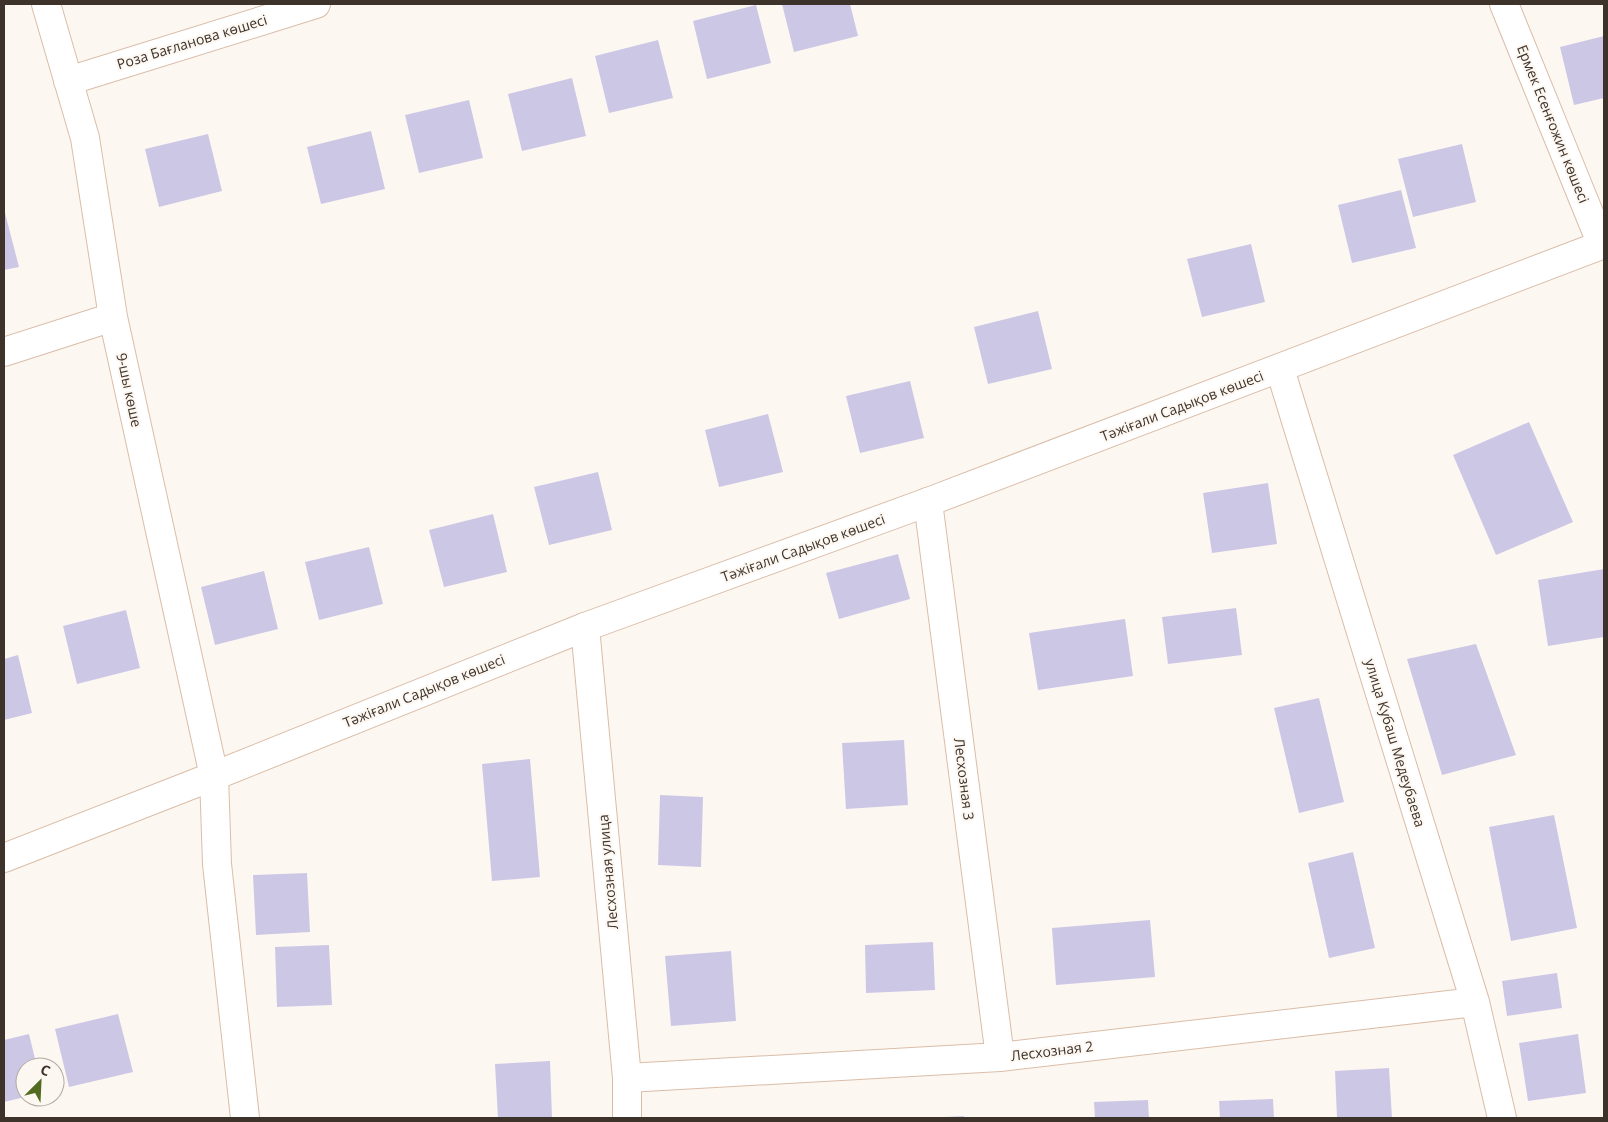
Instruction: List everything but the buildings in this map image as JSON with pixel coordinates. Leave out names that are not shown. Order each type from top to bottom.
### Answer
[{"type":"street","name":"9-шы көше","points":[[46,4],[85,138],[113,317],[214,776],[217,864],[245,1118]]},
{"type":"street","name":"Роза Бағланова көшесi","points":[[68,81],[316,4]]},
{"type":"street","name":"Ермек Есенғожин көшесі","points":[[1504,4],[1603,244]]},
{"type":"street","name":"Тәжіғали Садықов көшесі","points":[[4,858],[214,776],[584,627],[928,502],[1603,244]]},
{"type":"street","points":[[4,352],[113,317]]},
{"type":"street","name":"улица Кубаш Медеубаева","points":[[1280,369],[1475,1002],[1502,1118]]},
{"type":"street","name":"Лесхозная 3","points":[[928,502],[1000,1057]]},
{"type":"street","name":"Лесхозная улица","points":[[584,627],[627,1078],[627,1118]]},
{"type":"street","name":"Лесхозная 2","points":[[627,1078],[1000,1057],[1475,1002]]}]
